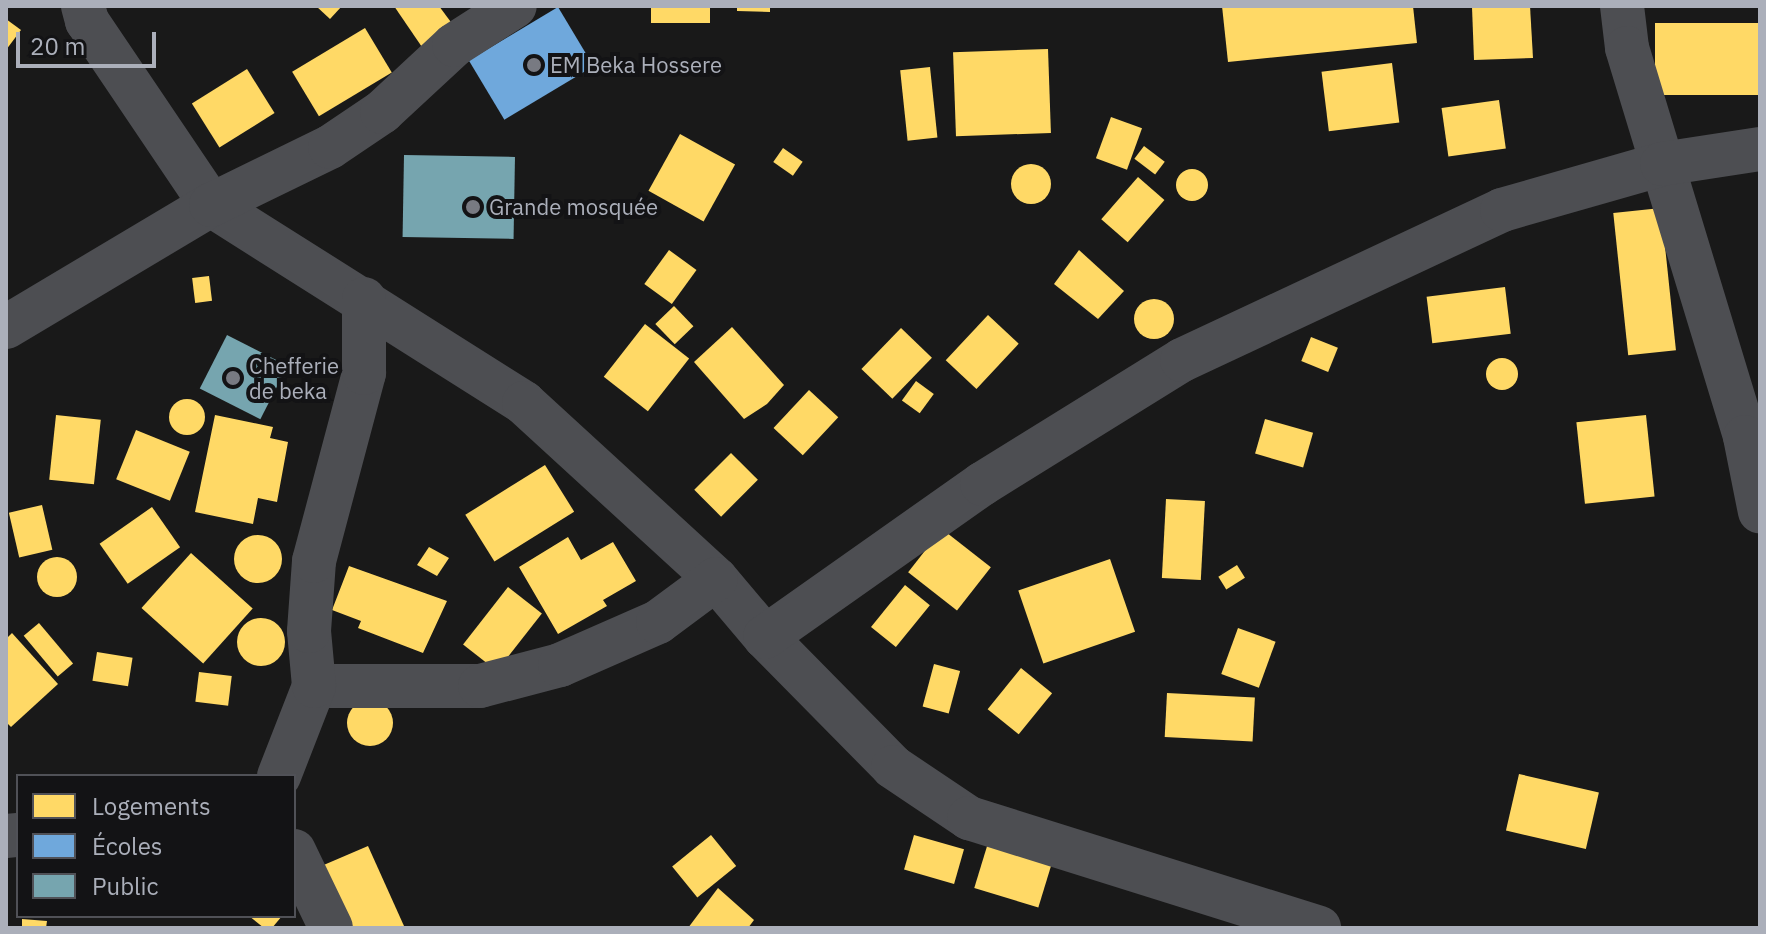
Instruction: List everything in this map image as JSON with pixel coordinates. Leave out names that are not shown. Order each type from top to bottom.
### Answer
[{"type":"street","points":[[83,6],[87,21],[211,205],[524,403],[716,579],[765,637],[893,767],[969,818],[1319,928]]},
{"type":"street","points":[[6,327],[211,205],[330,147],[382,112],[454,45],[515,6]]},
{"type":"street","points":[[1622,6],[1627,48],[1745,437],[1760,512]]},
{"type":"street","points":[[765,637],[982,484],[1182,360],[1502,210],[1662,164],[1760,149]]},
{"type":"street","points":[[280,774],[314,686],[309,631],[314,561],[364,373],[364,299]]},
{"type":"street","points":[[314,686],[480,686],[560,665],[658,622],[716,579]]},
{"type":"street","points":[[296,855],[331,928]]},
{"type":"building: Logements","points":[[316,6],[342,6],[330,19]]},
{"type":"building: Logements","points":[[394,6],[439,6],[456,29],[424,50]]},
{"type":"building: Logements","points":[[651,6],[710,6],[710,23],[651,23]]},
{"type":"building: Logements","points":[[737,6],[770,6],[770,12],[737,11]]},
{"type":"building: Logements","points":[[1222,6],[1413,6],[1417,43],[1228,62]]},
{"type":"building: Logements","points":[[1530,6],[1533,58],[1474,60],[1472,7]]},
{"type":"building: Logements","points":[[6,19],[21,30],[6,50]]},
{"type":"building: Logements","points":[[1655,23],[1760,23],[1760,95],[1655,95]]},
{"type":"building: Logements","points":[[365,28],[392,73],[319,116],[292,72]]},
{"type":"building: Logements","points":[[1048,49],[1051,133],[956,136],[953,52]]},
{"type":"building: Logements","points":[[1392,63],[1399,123],[1329,131],[1322,72]]},
{"type":"building: Logements","points":[[930,67],[937,138],[908,141],[900,70]]},
{"type":"building: Logements","points":[[247,69],[275,113],[219,148],[192,103]]},
{"type":"building: Logements","points":[[1499,100],[1506,149],[1448,157],[1442,108]]},
{"type":"building: Logements","points":[[1111,117],[1142,128],[1127,170],[1096,158]]},
{"type":"building: Logements","points":[[680,134],[735,165],[704,221],[648,191]]},
{"type":"building: Logements","points":[[1144,146],[1165,162],[1155,174],[1134,159]]},
{"type":"building: Logements","points":[[783,148],[803,162],[793,176],[773,162]]},
{"type":"building: Logements","points":[[1031,164],[1045,170],[1051,184],[1045,198],[1031,204],[1017,198],[1011,184],[1017,170]]},
{"type":"building: Logements","points":[[1192,169],[1204,173],[1208,185],[1204,197],[1192,201],[1180,197],[1176,185],[1180,173]]},
{"type":"building: Logements","points":[[1138,177],[1164,200],[1128,242],[1101,219]]},
{"type":"building: Logements","points":[[1661,208],[1676,350],[1628,355],[1613,213]]},
{"type":"building: Logements","points":[[669,250],[697,270],[672,304],[644,284]]},
{"type":"building: Logements","points":[[1079,250],[1124,291],[1098,319],[1054,284]]},
{"type":"building: Logements","points":[[209,276],[212,301],[195,303],[192,278]]},
{"type":"building: Logements","points":[[1505,287],[1511,334],[1432,343],[1427,297]]},
{"type":"building: Logements","points":[[1154,299],[1168,305],[1174,319],[1168,333],[1154,339],[1140,333],[1134,319],[1140,305]]},
{"type":"building: Logements","points":[[674,306],[693,326],[675,344],[655,324]]},
{"type":"building: Logements","points":[[988,315],[1019,344],[976,389],[946,360]]},
{"type":"building: Logements","points":[[645,324],[689,358],[648,411],[604,377]]},
{"type":"building: Logements","points":[[732,327],[784,385],[767,404],[744,419],[694,362]]},
{"type":"building: Logements","points":[[901,328],[932,358],[892,399],[861,369]]},
{"type":"building: Logements","points":[[1311,337],[1338,348],[1328,372],[1301,361]]},
{"type":"building: Logements","points":[[1502,358],[1513,363],[1518,374],[1513,385],[1502,390],[1491,385],[1486,374],[1491,363]]},
{"type":"building: Logements","points":[[916,381],[934,394],[920,413],[902,400]]},
{"type":"building: Logements","points":[[809,390],[838,417],[803,455],[774,428]]},
{"type":"building: Logements","points":[[187,399],[200,404],[205,417],[200,430],[187,435],[174,430],[169,417],[174,404]]},
{"type":"building: Logements","points":[[56,415],[101,420],[94,484],[49,480]]},
{"type":"building: Logements","points":[[215,415],[273,427],[270,438],[288,442],[277,502],[258,498],[253,524],[195,512]]},
{"type":"building: Logements","points":[[1646,415],[1655,497],[1585,504],[1576,422]]},
{"type":"building: Logements","points":[[1265,419],[1313,433],[1303,467],[1255,454]]},
{"type":"building: Logements","points":[[136,430],[190,452],[170,501],[116,479]]},
{"type":"building: Logements","points":[[731,453],[758,480],[721,517],[694,490]]},
{"type":"building: Logements","points":[[545,465],[574,512],[494,561],[465,515]]},
{"type":"building: Logements","points":[[1166,499],[1205,501],[1201,580],[1162,578]]},
{"type":"building: Logements","points":[[42,505],[52,550],[19,557],[9,513]]},
{"type":"building: Logements","points":[[152,507],[180,547],[128,584],[100,544]]},
{"type":"building: Logements","points":[[942,529],[991,567],[957,611],[908,572]]},
{"type":"building: Logements","points":[[258,535],[267,536],[275,542],[281,550],[281,568],[275,576],[267,582],[258,583],[249,582],[241,576],[235,568],[234,559],[235,550],[241,542],[249,536]]},
{"type":"building: Logements","points":[[568,537],[581,560],[613,542],[636,581],[603,600],[607,606],[558,634],[519,567]]},
{"type":"building: Logements","points":[[429,547],[449,558],[437,576],[417,565]]},
{"type":"building: Logements","points":[[191,553],[253,609],[203,664],[141,608]]},
{"type":"building: Logements","points":[[57,557],[71,563],[77,577],[71,591],[57,597],[43,591],[37,577],[43,563]]},
{"type":"building: Logements","points":[[1110,559],[1135,632],[1043,663],[1018,591]]},
{"type":"building: Logements","points":[[1237,565],[1245,578],[1226,589],[1218,577]]},
{"type":"building: Logements","points":[[349,566],[447,601],[423,653],[358,628],[361,621],[332,610]]},
{"type":"building: Logements","points":[[905,585],[930,605],[896,647],[871,627]]},
{"type":"building: Logements","points":[[508,587],[542,613],[497,671],[463,645]]},
{"type":"building: Logements","points":[[261,618],[278,625],[285,642],[278,659],[261,666],[244,659],[237,642],[244,625]]},
{"type":"building: Logements","points":[[39,623],[73,664],[58,676],[24,636]]},
{"type":"building: Logements","points":[[1238,628],[1276,642],[1259,688],[1221,674]]},
{"type":"building: Logements","points":[[12,633],[58,684],[11,727],[6,722],[6,639]]},
{"type":"building: Logements","points":[[97,652],[133,658],[128,686],[92,681]]},
{"type":"building: Logements","points":[[934,664],[960,671],[949,713],[923,707]]},
{"type":"building: Logements","points":[[1021,668],[1052,693],[1019,734],[988,709]]},
{"type":"building: Logements","points":[[199,672],[232,676],[228,706],[195,702]]},
{"type":"building: Logements","points":[[1167,693],[1255,698],[1253,742],[1165,737]]},
{"type":"building: Logements","points":[[370,700],[387,706],[393,723],[387,740],[370,746],[353,740],[347,723],[353,706]]},
{"type":"building: Logements","points":[[1519,774],[1599,792],[1586,849],[1506,831]]},
{"type":"building: Logements","points":[[711,835],[736,866],[697,898],[672,866]]},
{"type":"building: Logements","points":[[914,835],[964,849],[954,884],[904,870]]},
{"type":"building: Logements","points":[[988,843],[1052,863],[1038,908],[974,888]]},
{"type":"building: Logements","points":[[368,846],[404,926],[402,928],[347,928],[319,867]]},
{"type":"building: Logements","points":[[718,888],[754,920],[748,928],[688,928]]},
{"type":"building: Logements","points":[[252,918],[280,918],[272,928],[264,928]]},
{"type":"building: Logements","points":[[22,919],[47,921],[46,928],[22,928]]},
{"type":"building: Écoles","points":[[558,7],[594,66],[504,120],[469,61]]},
{"type":"building: Public","points":[[404,155],[515,157],[514,239],[403,237]]},
{"type":"building: Public","points":[[227,335],[288,366],[260,419],[200,388]]},
{"type":"place","name":"EM Beka Hossere","points":[[534,65]]},
{"type":"place","name":"Grande mosquée","points":[[473,207]]},
{"type":"place","name":"Chefferie de beka","points":[[233,378]]}]
